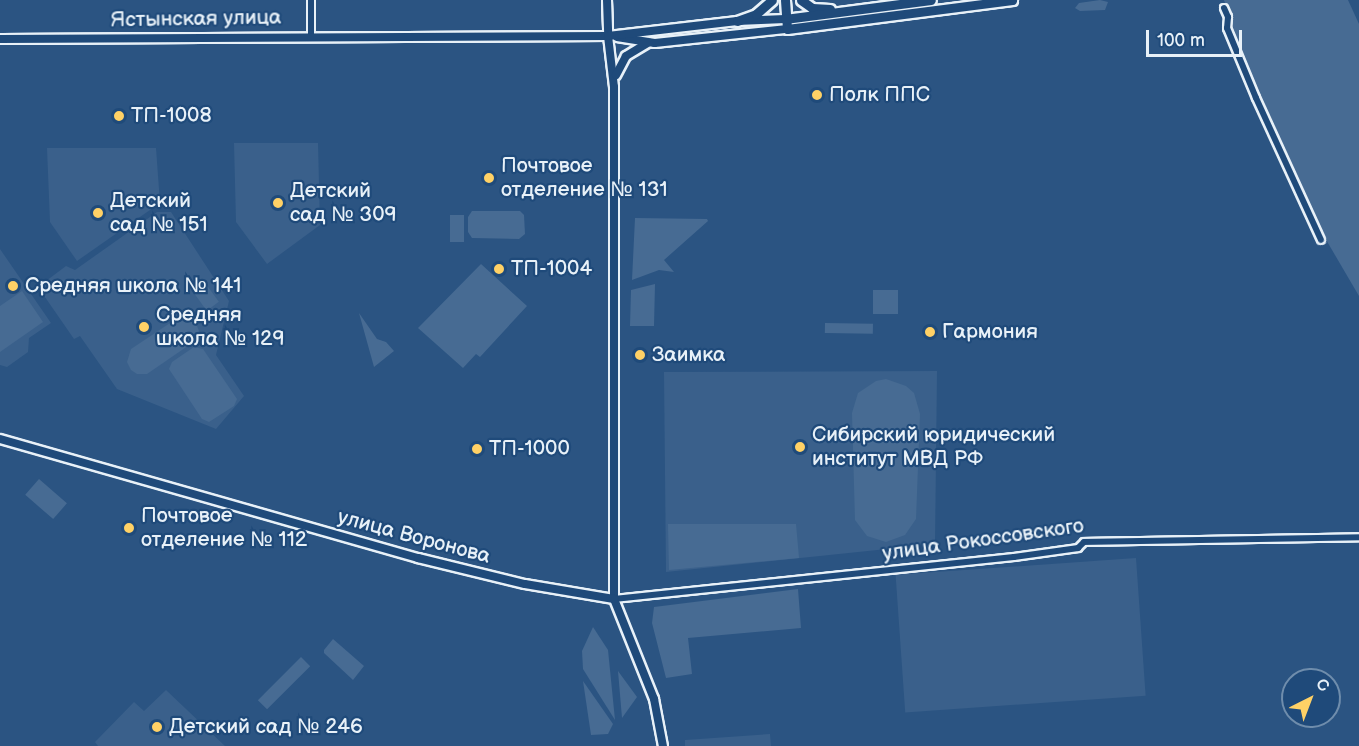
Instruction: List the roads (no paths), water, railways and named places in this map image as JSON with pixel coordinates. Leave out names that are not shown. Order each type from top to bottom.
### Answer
[{"type":"main road","points":[[737,21],[756,14],[772,0]]},
{"type":"main road","points":[[785,0],[787,30]]},
{"type":"main road","points":[[801,0],[812,8],[856,10]]},
{"type":"main road","name":"Ястынская улица","points":[[0,39],[311,35],[608,36],[737,21],[785,19],[931,0]]},
{"type":"main road","name":"Ястынская улица","points":[[608,36],[648,43],[787,30],[1012,0]]},
{"type":"main road","points":[[608,36],[614,87],[614,599],[654,699],[663,746]]},
{"type":"main road","points":[[614,87],[617,71],[622,61],[648,43]]},
{"type":"main road","name":"улица Воронова","points":[[0,439],[418,558],[525,584],[614,599]]},
{"type":"street","points":[[311,0],[311,35]]},
{"type":"street","points":[[607,0],[608,36]]},
{"type":"street","points":[[1224,8],[1228,17],[1227,28],[1256,98],[1321,240]]},
{"type":"street","name":"улица Рокоссовского","points":[[614,599],[1014,557],[1078,548],[1084,542],[1359,537]]},
{"type":"place","name":"Полк ППС","points":[[817,95]]},
{"type":"place","name":"ТП-1008","points":[[119,116]]},
{"type":"place","name":"Почтовое отделение № 131","points":[[489,178]]},
{"type":"place","name":"Детский сад № 309","points":[[278,203]]},
{"type":"place","name":"Детский сад № 151","points":[[98,213]]},
{"type":"place","name":"ТП-1004","points":[[499,269]]},
{"type":"place","name":"Средняя школа № 141","points":[[13,286]]},
{"type":"place","name":"Средняя школа № 129","points":[[144,327]]},
{"type":"place","name":"Гармония","points":[[930,332]]},
{"type":"place","name":"Заимка","points":[[640,355]]},
{"type":"place","name":"Сибирский юридический институт МВД РФ","points":[[800,447]]},
{"type":"place","name":"ТП-1000","points":[[477,449]]},
{"type":"place","name":"Почтовое отделение № 112","points":[[129,528]]},
{"type":"place","name":"Детский сад № 246","points":[[157,727]]}]
